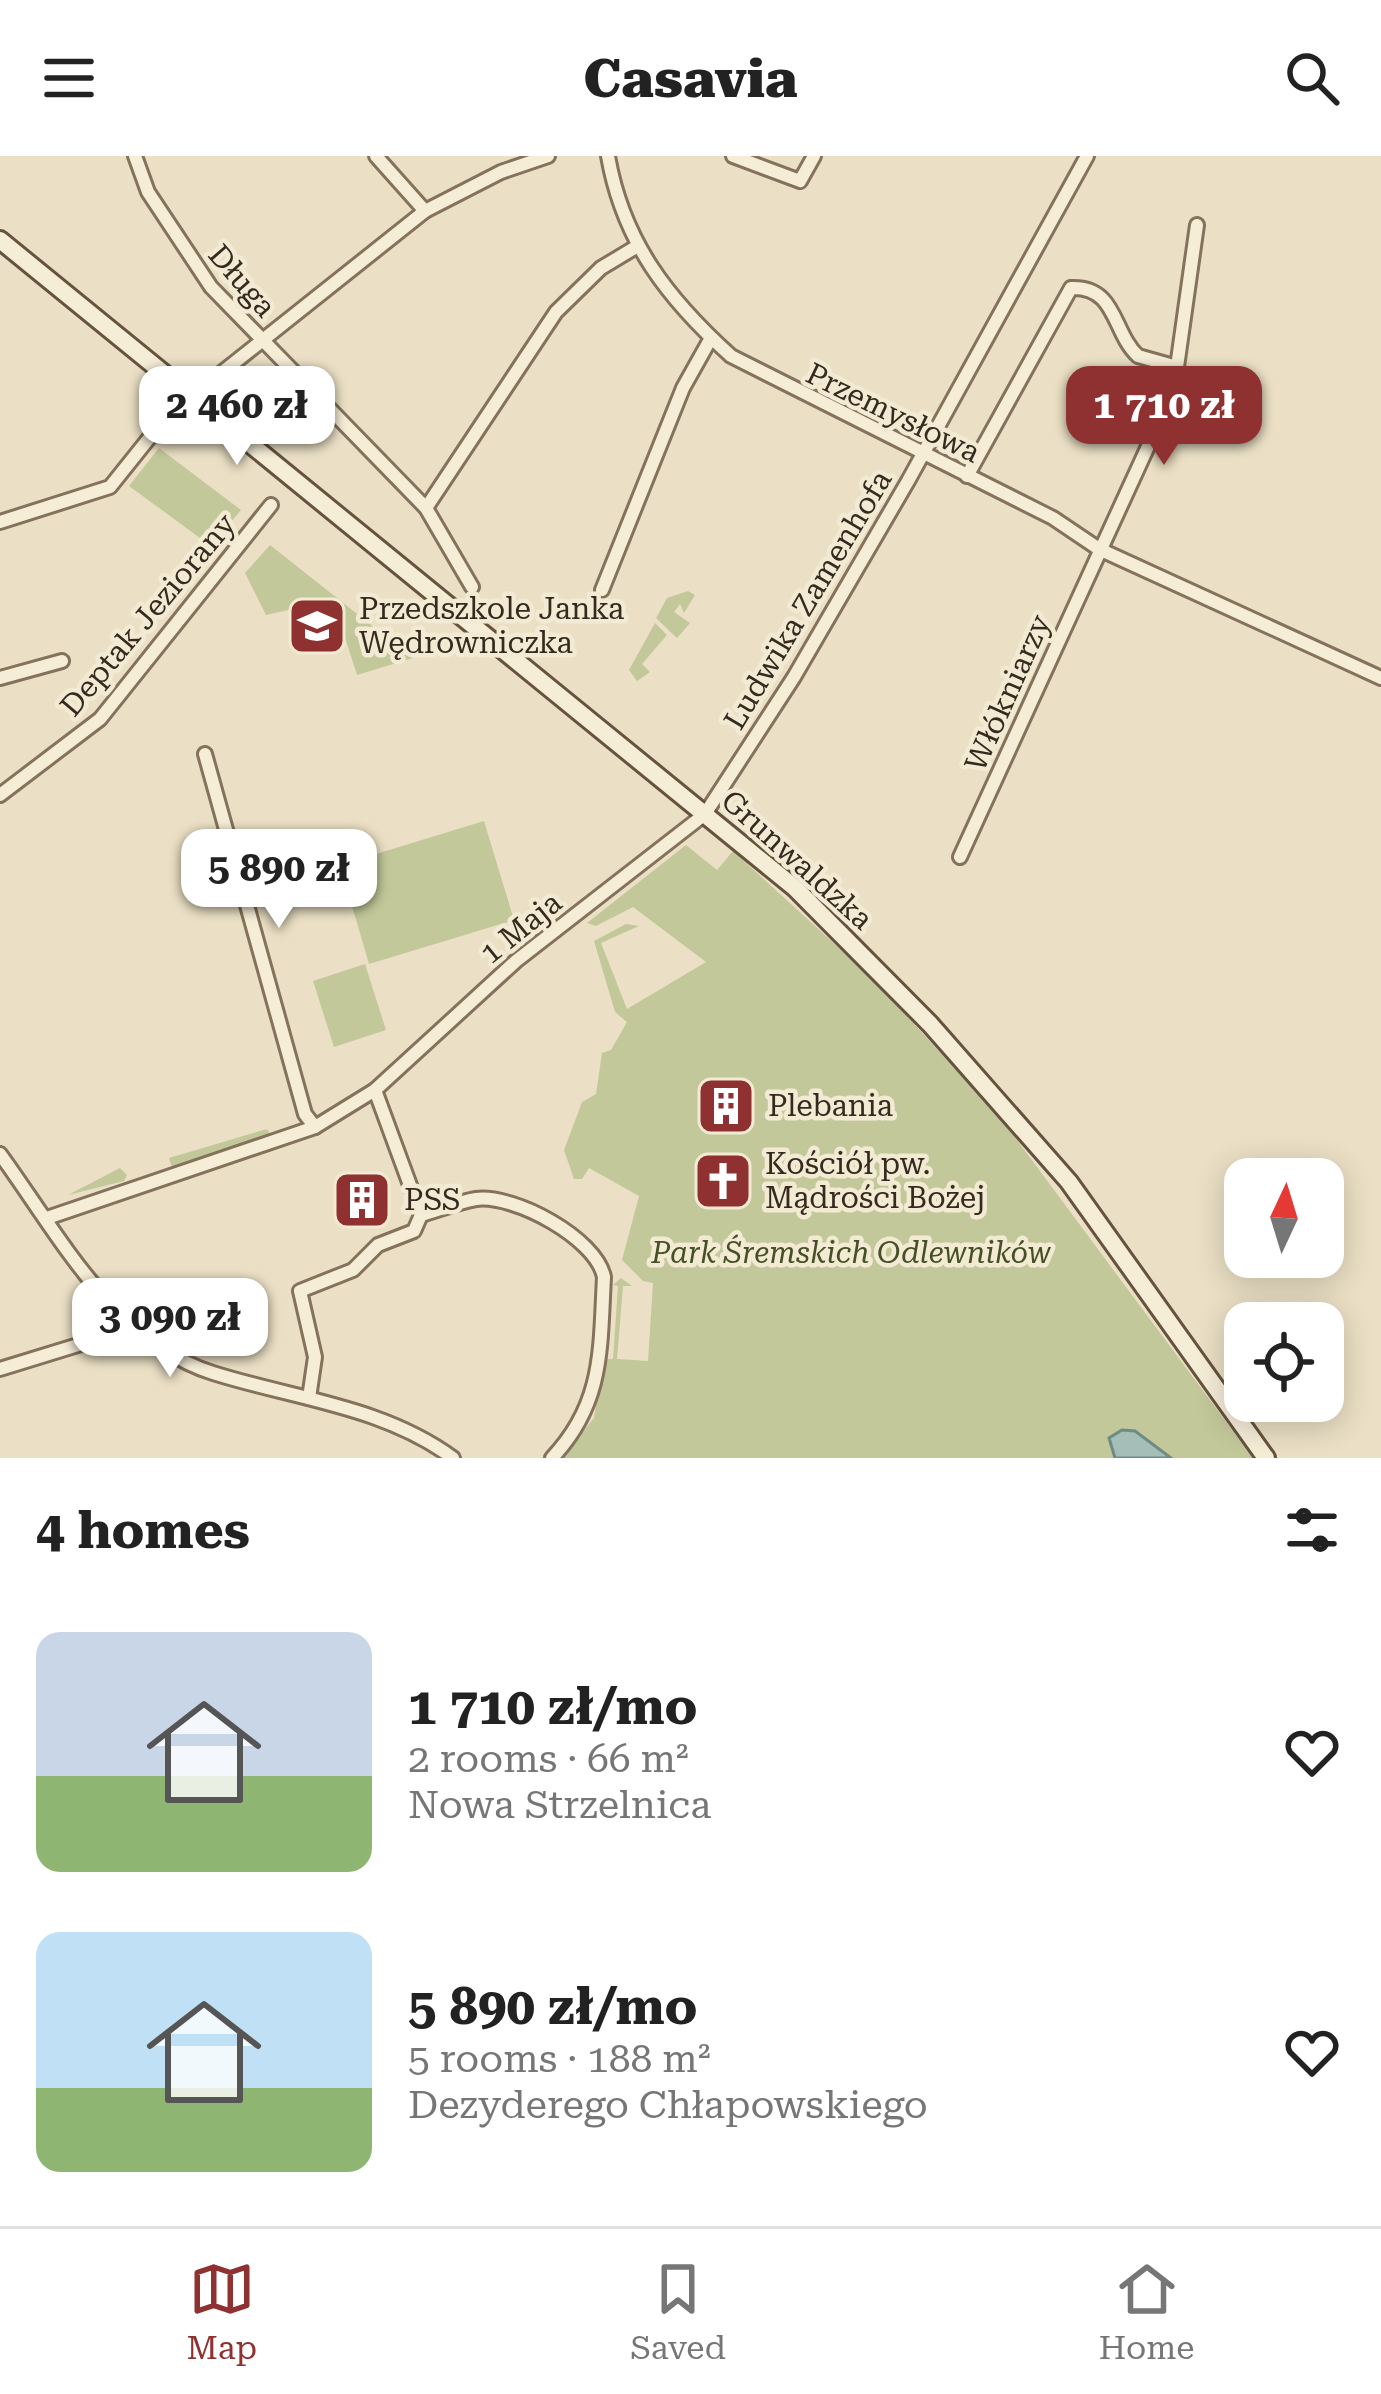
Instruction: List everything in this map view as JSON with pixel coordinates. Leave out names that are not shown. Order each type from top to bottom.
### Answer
[{"type":"main road","name":"Grunwaldzka","points":[[0,240],[795,888],[1015,1118],[1106,1229],[1266,1458]]},
{"type":"street","name":"Długa","points":[[135,156],[148,192],[178,243],[262,342],[426,508],[472,587]]},
{"type":"street","points":[[376,156],[425,211]]},
{"type":"street","points":[[0,522],[110,487],[166,417],[425,211],[501,172],[548,156]]},
{"type":"street","name":"Przemysłowa","points":[[608,156],[618,202],[636,247],[711,338],[776,383],[1053,518],[1099,549],[1381,678]]},
{"type":"street","points":[[733,156],[800,181],[814,156]]},
{"type":"street","name":"Ludwika Zamenhofa","points":[[705,814],[794,677],[1087,156]]},
{"type":"street","name":"Włókniarzy","points":[[960,857],[1166,407],[1178,368],[1197,225]]},
{"type":"street","points":[[426,508],[556,312],[601,268],[636,247]]},
{"type":"street","points":[[967,476],[1065,293],[1084,288],[1106,300],[1138,356],[1178,368]]},
{"type":"street","points":[[602,590],[683,388],[711,338]]},
{"type":"street","name":"Deptak Jeziorany","points":[[0,795],[100,719],[271,506]]},
{"type":"street","points":[[0,678],[62,661]]},
{"type":"street","points":[[205,754],[305,1114],[315,1127]]},
{"type":"street","name":"1 Maja","points":[[47,1218],[315,1127],[375,1090],[516,961],[705,814]]},
{"type":"street","points":[[375,1090],[422,1215]]},
{"type":"street","points":[[0,1154],[123,1317],[191,1364],[390,1422],[453,1458]]},
{"type":"street","points":[[309,1398],[315,1358],[300,1291],[353,1270],[378,1245],[414,1231],[422,1215],[476,1199],[503,1200],[571,1232],[601,1259],[604,1277],[595,1389],[579,1429],[552,1458]]},
{"type":"street","points":[[0,1369],[91,1341],[123,1317]]},
{"type":"green space","points":[[159,448],[241,510],[211,546],[129,486]]},
{"type":"green space","points":[[270,545],[413,658],[357,675],[333,600],[266,615],[245,573]]},
{"type":"green space","points":[[688,591],[695,595],[684,613],[680,604],[674,612],[690,623],[677,638],[656,618],[667,598]]},
{"type":"green space","points":[[655,623],[667,635],[642,664],[650,672],[637,681],[629,670]]},
{"type":"green space","points":[[484,821],[514,920],[369,964],[340,865]]},
{"type":"green space","name":"Park Śremskich Odlewników","points":[[686,845],[717,870],[733,851],[873,979],[1002,1120],[1253,1458],[561,1458],[594,1418],[603,1359],[613,1359],[618,1286],[613,1285],[621,1278],[632,1286],[623,1286],[617,1359],[648,1361],[653,1283],[643,1281],[622,1260],[639,1196],[589,1168],[582,1179],[574,1179],[564,1150],[582,1102],[596,1094],[602,1053],[611,1050],[627,1022],[615,1012],[594,941],[626,924],[639,926],[601,943],[627,1009],[706,962],[633,907],[596,926],[587,923]]},
{"type":"green space","points":[[365,964],[386,1030],[334,1047],[313,981]]},
{"type":"green space","points":[[267,1129],[272,1137],[172,1167],[169,1158]]},
{"type":"green space","points":[[120,1168],[127,1175],[124,1181],[68,1195]]},
{"type":"water","points":[[1122,1430],[1135,1431],[1171,1458],[1115,1458],[1109,1438]]},
{"type":"place","name":"Przedszkole Janka Wędrowniczka","points":[[317,626]]},
{"type":"place","name":"Plebania","points":[[726,1106]]},
{"type":"place","name":"Kościół pw. Mądrości Bożej","points":[[723,1181]]},
{"type":"place","name":"PSS","points":[[362,1200]]}]
